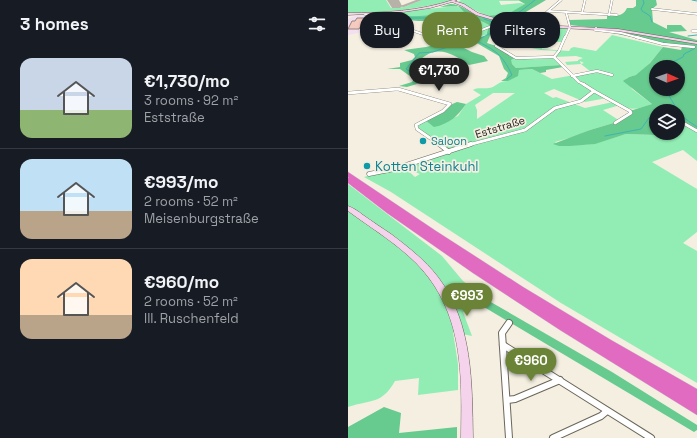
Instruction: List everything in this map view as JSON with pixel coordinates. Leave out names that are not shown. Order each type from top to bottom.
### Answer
[{"type":"highway","points":[[348,174],[506,282],[618,351],[697,396]]},
{"type":"highway","points":[[348,180],[390,212],[488,279],[697,409]]},
{"type":"main road","points":[[388,12],[412,10],[458,0]]},
{"type":"main road","points":[[452,2],[490,18]]},
{"type":"main road","points":[[348,15],[360,14]]},
{"type":"main road","points":[[560,26],[635,32],[697,43]]},
{"type":"main road","points":[[348,208],[406,249],[420,261],[435,279],[448,299],[458,324],[466,358],[468,388],[467,438]]},
{"type":"street","points":[[549,11],[560,0]]},
{"type":"street","points":[[582,13],[585,0]]},
{"type":"street","points":[[609,14],[612,0]]},
{"type":"street","points":[[652,9],[697,14]]},
{"type":"street","points":[[549,11],[617,15]]},
{"type":"street","points":[[554,57],[559,51],[570,27],[566,12]]},
{"type":"street","points":[[577,17],[578,13]]},
{"type":"street","points":[[596,28],[595,30],[621,33],[663,44],[694,47]]},
{"type":"street","points":[[692,32],[697,31]]},
{"type":"street","points":[[499,48],[516,58],[554,57],[582,85],[630,110],[631,113],[615,123]]},
{"type":"street","points":[[572,76],[597,71],[612,75]]},
{"type":"street","points":[[348,93],[398,89],[450,104],[443,111],[416,125],[417,129],[449,152]]},
{"type":"street","name":"Eststraße","points":[[369,174],[394,169],[485,140],[525,130],[555,108],[581,101],[594,91]]},
{"type":"street","points":[[685,124],[697,131]]},
{"type":"street","points":[[509,323],[502,333],[509,438]]},
{"type":"street","points":[[503,345],[650,438]]},
{"type":"street","points":[[506,400],[560,380]]},
{"type":"street","points":[[552,438],[601,416],[608,411]]},
{"type":"shaded area","points":[[360,15],[360,33],[348,35],[348,19]]},
{"type":"green space","points":[[348,0],[386,0],[391,8],[404,7],[422,0],[455,0],[402,10],[348,13]]},
{"type":"green space","points":[[461,0],[518,0],[519,1],[499,1],[501,5],[520,3],[525,4],[513,12],[490,12],[490,16],[458,2]]},
{"type":"green space","points":[[518,0],[546,0],[526,12],[511,12],[525,4]]},
{"type":"green space","points":[[636,0],[656,0],[657,5],[652,9],[653,22],[667,29],[667,25],[681,25],[687,31],[669,32],[697,40],[697,42],[639,33],[570,25],[569,20],[607,19],[607,15],[616,16],[623,13],[627,8],[633,8],[636,6]]},
{"type":"green space","points":[[454,4],[471,12],[464,12],[458,6],[440,7]]},
{"type":"green space","points":[[457,6],[465,12],[422,12],[422,17],[414,18],[414,12],[398,12]]},
{"type":"green space","points":[[414,16],[422,16],[422,21],[414,21]]},
{"type":"green space","points":[[482,16],[490,19],[490,26],[482,22]]},
{"type":"green space","points":[[482,22],[490,26],[486,35],[482,36]]},
{"type":"green space","points":[[490,27],[490,36],[487,43],[490,44],[490,48],[499,48],[515,58],[511,60],[512,64],[516,68],[561,65],[563,67],[546,70],[546,72],[540,73],[532,69],[519,70],[518,76],[508,81],[501,81],[506,78],[508,73],[504,69],[499,56],[482,46],[482,37],[486,36]]},
{"type":"green space","points":[[568,27],[562,42],[560,42],[560,28]]},
{"type":"green space","points":[[597,30],[638,34],[697,44],[697,131],[685,125],[685,104],[652,104],[623,81],[636,75],[649,64],[649,96],[685,96],[685,60],[652,60],[663,47],[681,50],[682,47]]},
{"type":"green space","points":[[612,35],[663,47],[652,60],[649,60],[649,63],[642,71],[626,79],[632,89],[652,104],[632,109],[620,105],[603,110],[620,121],[555,142],[559,146],[593,144],[626,134],[649,135],[649,140],[685,140],[685,126],[697,131],[697,161],[683,150],[652,162],[697,189],[697,232],[683,243],[697,251],[697,383],[561,303],[391,192],[364,177],[403,166],[415,177],[420,174],[415,172],[409,165],[449,152],[417,129],[416,125],[425,120],[432,125],[458,116],[466,104],[481,95],[473,90],[475,89],[492,87],[508,81],[519,70],[532,69],[552,79],[591,72],[581,64],[567,65],[565,62],[578,61],[583,58],[576,56],[555,57],[559,51],[531,48],[569,51],[574,47],[596,51]],"holes":[[[554,89],[585,102],[607,98],[613,102],[585,108],[556,97],[553,98],[544,93]],[[493,93],[515,93],[477,119],[477,110],[475,105]]]},
{"type":"green space","points":[[422,48],[464,48],[484,56],[488,61],[469,65],[454,55],[448,53],[431,53],[423,57],[412,66],[412,69],[430,80],[407,87],[399,86],[412,82],[414,79],[400,69],[387,69],[400,67],[400,63],[412,60],[415,57],[414,54],[404,50]]},
{"type":"green space","points":[[554,57],[561,65],[516,68],[510,60],[515,58]]},
{"type":"green space","points":[[457,102],[466,104],[449,122],[434,127],[425,120],[434,116]]},
{"type":"green space","points":[[649,105],[649,135],[626,134],[595,144],[559,146],[553,144],[590,130],[620,121],[631,113],[627,109],[633,110]]},
{"type":"green space","points":[[348,184],[442,256],[463,281],[488,301],[463,312],[472,336],[453,332],[458,364],[458,390],[418,395],[419,378],[395,381],[390,389],[380,398],[348,407]]},
{"type":"green space","points":[[489,301],[612,372],[697,425],[697,430],[694,432],[479,304]]},
{"type":"green space","points":[[384,407],[401,413],[399,433],[457,427],[457,438],[348,438],[348,427]]},
{"type":"building","points":[[357,18],[360,18],[359,29],[348,29],[352,21],[355,21]]},
{"type":"waterway","points":[[519,12],[535,0]]},
{"type":"waterway","points":[[643,0],[644,3],[641,9],[643,12]]},
{"type":"waterway","points":[[692,0],[697,1]]},
{"type":"waterway","points":[[644,12],[650,16],[652,22]]},
{"type":"waterway","points":[[414,18],[422,18]]},
{"type":"waterway","points":[[484,19],[490,21]]},
{"type":"waterway","points":[[482,38],[490,34]]},
{"type":"waterway","points":[[688,36],[697,35]]},
{"type":"waterway","points":[[482,44],[497,53],[505,62],[512,75],[507,79]]},
{"type":"waterway","points":[[419,81],[420,77],[406,69],[419,53],[433,52],[444,48]]},
{"type":"waterway","points":[[677,60],[683,57],[684,54],[694,49]]},
{"type":"waterway","points":[[669,96],[680,115],[697,127]]},
{"type":"waterway","points":[[605,136],[641,129],[649,118]]},
{"type":"taxiway","points":[[396,6],[404,6],[420,0]]},
{"type":"runway","points":[[393,0],[396,6]]},
{"type":"place","name":"Saloon","points":[[423,141]]},
{"type":"place","name":"Kotten Steinkuhl","points":[[367,166]]}]
